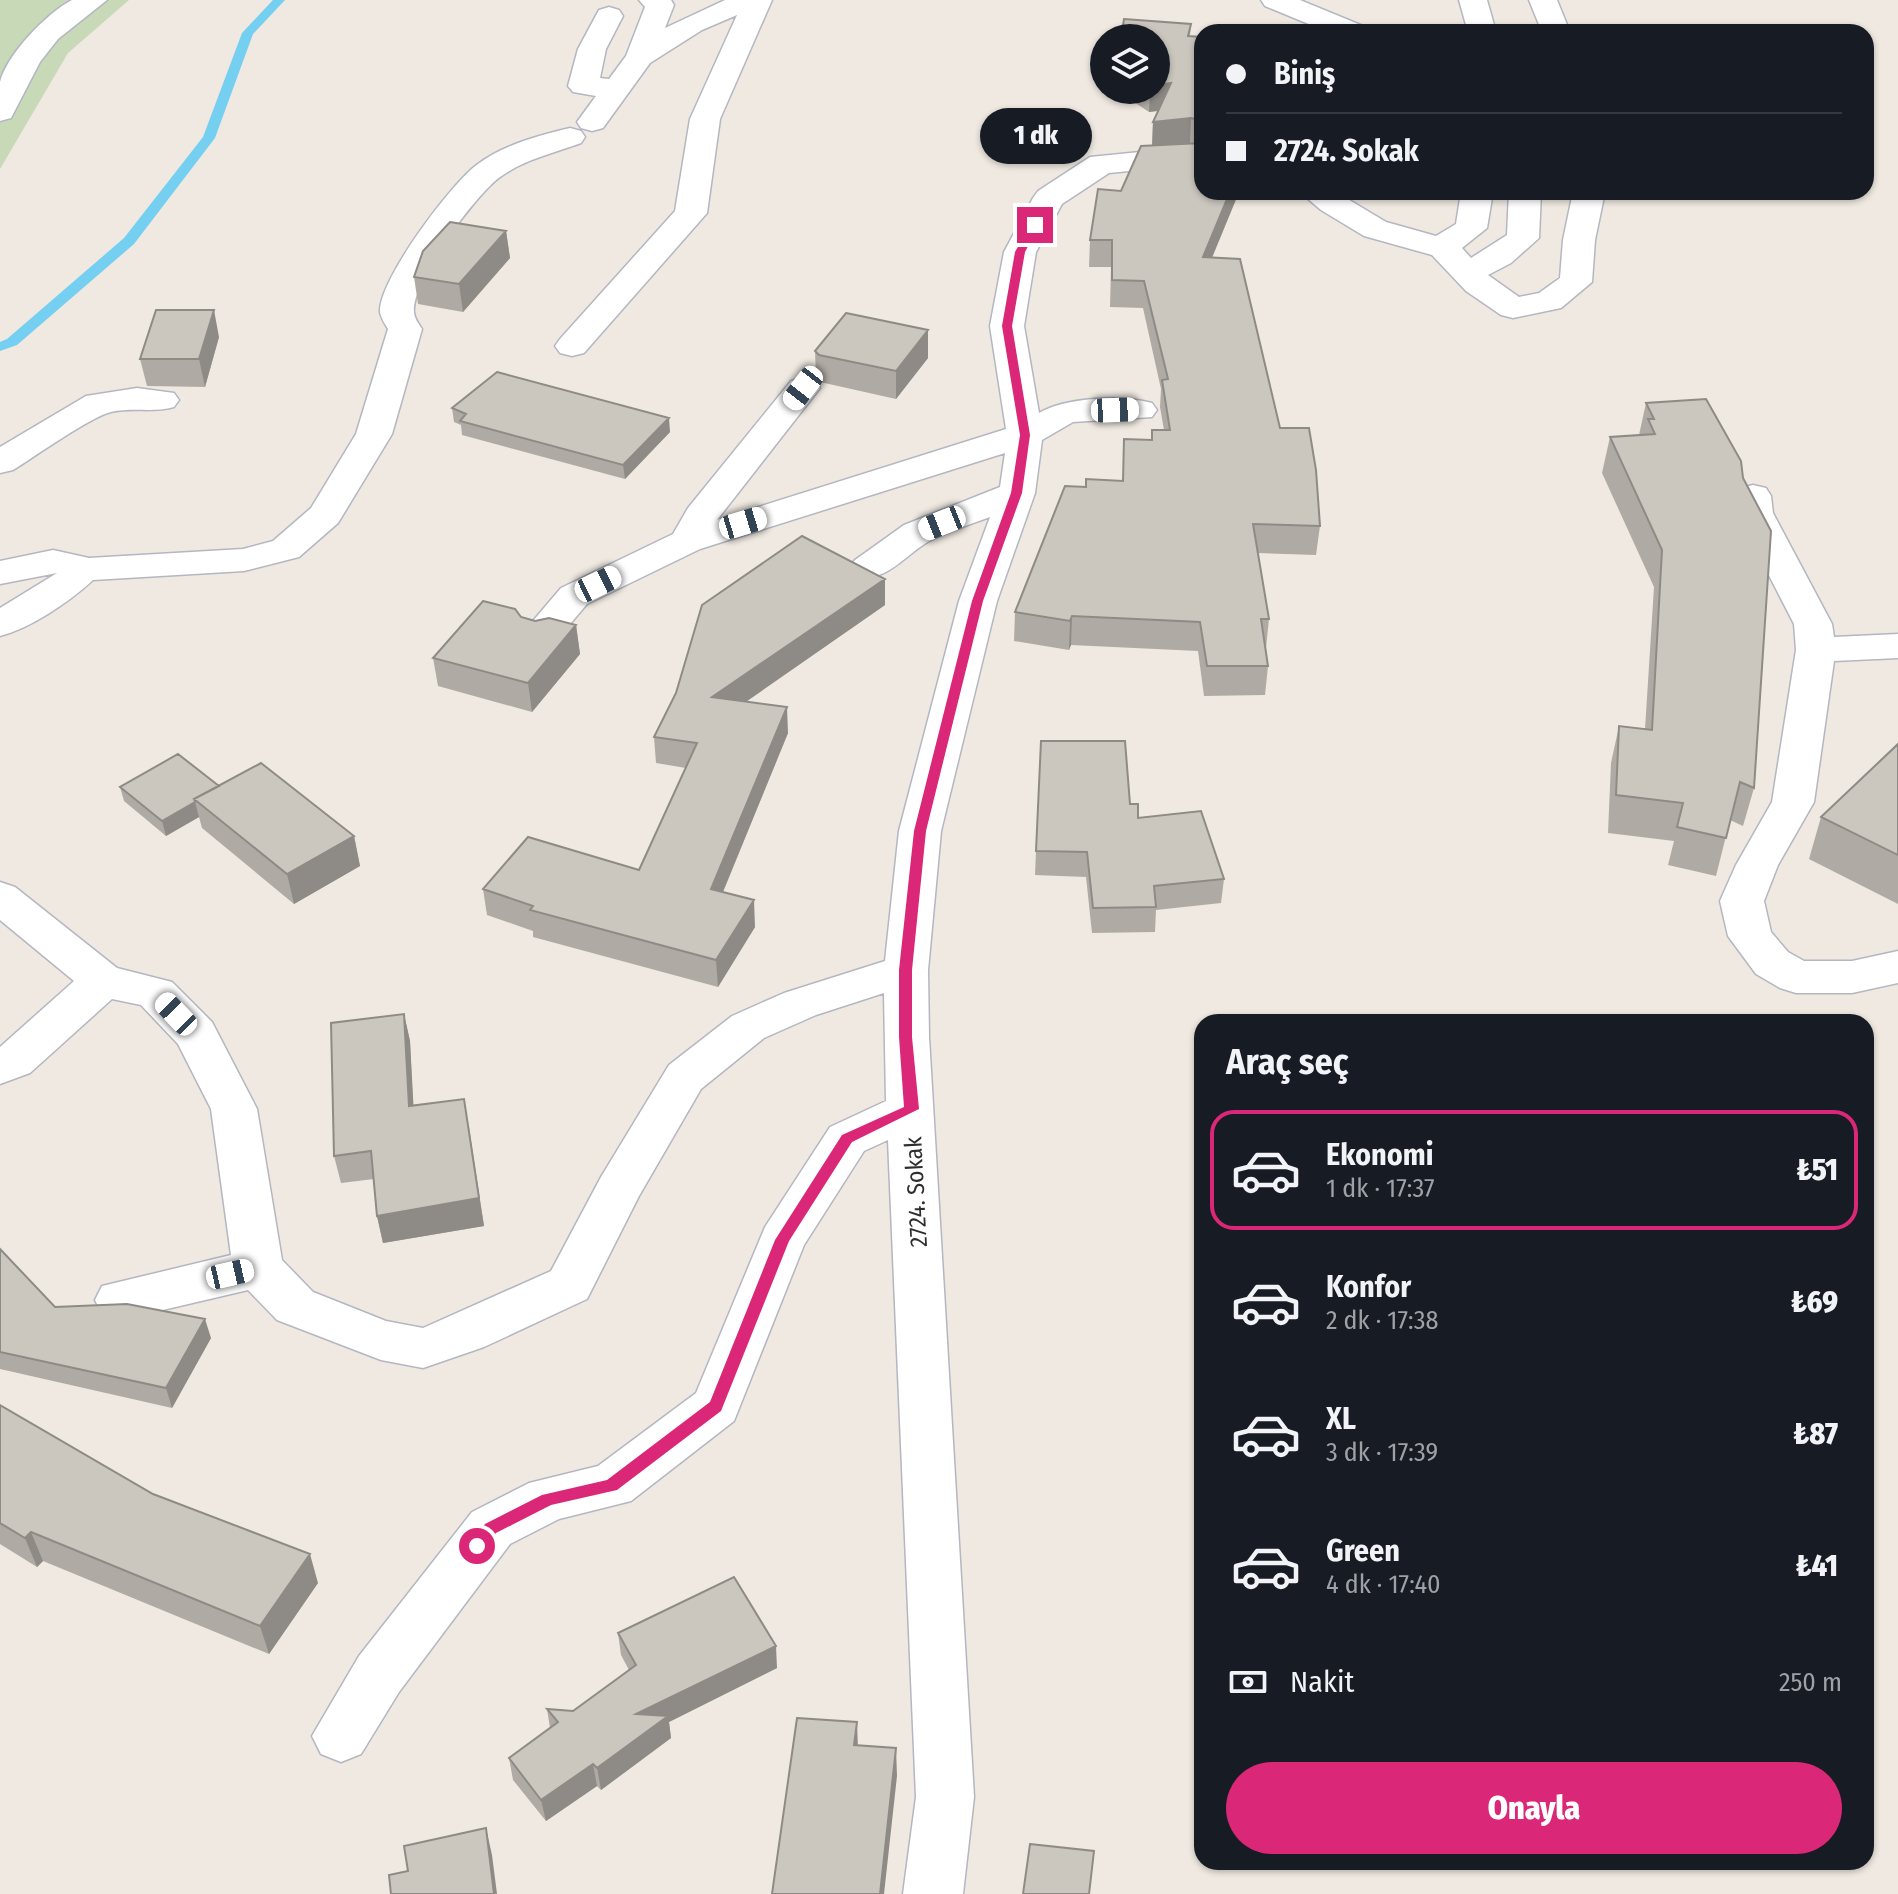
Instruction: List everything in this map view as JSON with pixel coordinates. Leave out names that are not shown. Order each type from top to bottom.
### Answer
[{"type":"street","points":[[0,112],[27,55],[49,28],[93,0]]},
{"type":"street","points":[[0,624],[68,583],[82,570],[244,560],[286,549],[325,515],[374,434],[405,329],[397,313],[400,293],[439,227],[464,193],[488,171],[515,156],[581,130],[640,57],[660,5],[653,0]]},
{"type":"street","points":[[640,57],[718,5],[749,0]]},
{"type":"street","points":[[572,346],[691,213],[705,119],[758,0]]},
{"type":"street","points":[[1275,0],[1334,24]]},
{"type":"street","points":[[1473,0],[1480,24]]},
{"type":"street","points":[[1543,0],[1553,24]]},
{"type":"street","points":[[609,16],[592,49],[583,86],[616,88]]},
{"type":"street","name":"2724. Sokak","points":[[933,1894],[945,1797],[906,1037],[906,970],[920,831],[978,601],[1017,493],[1025,435],[1007,326],[1020,252],[1049,198],[1101,164],[1194,157]]},
{"type":"street","points":[[1326,200],[1352,220],[1402,241],[1442,247],[1478,284],[1513,308],[1549,301],[1576,282],[1579,240],[1587,200]]},
{"type":"street","points":[[1442,247],[1471,228],[1476,200]]},
{"type":"street","points":[[1467,273],[1500,256],[1523,238],[1525,200]]},
{"type":"street","points":[[687,541],[701,516],[803,388]]},
{"type":"street","points":[[0,462],[98,403],[137,398],[162,400]]},
{"type":"street","points":[[540,635],[574,596],[687,541],[1025,435],[1066,412],[1140,410]]},
{"type":"street","points":[[868,568],[917,533],[1017,493]]},
{"type":"street","points":[[1753,496],[1755,513],[1813,624],[1816,650],[1793,802],[1757,865],[1742,901],[1750,936],[1772,963],[1796,977],[1852,977],[1898,967]]},
{"type":"street","points":[[0,573],[46,561],[72,562],[82,570]]},
{"type":"street","points":[[0,613],[41,597]]},
{"type":"street","points":[[1816,650],[1898,646]]},
{"type":"street","points":[[0,897],[103,981],[156,993],[196,1034],[234,1109],[258,1268],[295,1306],[381,1340],[423,1348],[492,1321],[569,1285],[618,1190],[685,1077],[748,1027],[800,1004],[906,970]]},
{"type":"street","points":[[0,1067],[14,1061],[103,981]]},
{"type":"street","points":[[341,1736],[379,1674],[491,1528],[548,1499],[612,1485],[716,1406],[782,1240],[847,1139],[912,1109]]},
{"type":"street","points":[[120,1300],[258,1268]]},
{"type":"green space","points":[[0,0],[129,0],[68,53],[0,169]]},
{"type":"building","points":[[1124,19],[1191,24],[1188,36],[1194,36],[1194,119],[1153,122],[1161,104],[1170,104],[1170,24],[1123,24]]},
{"type":"building","points":[[1194,143],[1194,200],[1227,200],[1203,257],[1240,259],[1280,428],[1309,428],[1320,526],[1253,524],[1269,619],[1261,619],[1268,666],[1207,666],[1200,622],[1072,616],[1070,621],[1015,612],[1065,486],[1086,487],[1086,479],[1123,481],[1124,439],[1152,440],[1152,430],[1170,430],[1162,380],[1168,379],[1144,281],[1112,280],[1112,240],[1090,240],[1098,189],[1121,191],[1141,146]]},
{"type":"building","points":[[450,222],[506,231],[459,284],[414,277],[423,251]]},
{"type":"building","points":[[156,310],[214,310],[199,359],[140,359]]},
{"type":"building","points":[[846,313],[928,330],[896,371],[819,355],[815,351]]},
{"type":"building","points":[[497,372],[669,418],[623,465],[460,421],[466,414],[452,408]]},
{"type":"building","points":[[1706,399],[1741,461],[1743,478],[1771,531],[1754,788],[1740,782],[1726,838],[1677,827],[1683,803],[1616,795],[1619,726],[1652,730],[1662,550],[1610,437],[1655,434],[1648,419],[1654,419],[1646,403]]},
{"type":"building","points":[[802,536],[885,579],[712,697],[787,707],[711,889],[754,900],[716,960],[530,910],[533,906],[483,889],[528,837],[639,870],[697,743],[654,737],[676,693],[702,605]]},
{"type":"building","points":[[483,601],[515,609],[521,617],[535,621],[549,618],[576,625],[528,683],[433,658]]},
{"type":"building","points":[[1041,741],[1125,741],[1130,804],[1138,804],[1138,818],[1201,811],[1224,879],[1154,886],[1156,907],[1093,908],[1087,852],[1036,851]]},
{"type":"building","points":[[1898,744],[1898,855],[1821,817]]},
{"type":"building","points":[[178,754],[219,786],[162,821],[120,787]]},
{"type":"building","points":[[261,763],[354,836],[287,874],[194,799]]},
{"type":"building","points":[[404,1014],[409,1106],[464,1099],[479,1198],[377,1216],[371,1151],[334,1156],[331,1023]]},
{"type":"building","points":[[0,1249],[55,1307],[127,1304],[205,1319],[166,1388],[0,1352]]},
{"type":"building","points":[[0,1405],[153,1494],[310,1554],[260,1626],[31,1532],[25,1538],[0,1523]]},
{"type":"building","points":[[734,1577],[776,1646],[636,1714],[668,1716],[597,1768],[593,1764],[541,1800],[509,1758],[558,1722],[547,1709],[573,1711],[636,1665],[618,1633]]},
{"type":"building","points":[[797,1718],[857,1722],[854,1745],[896,1748],[880,1894],[772,1894]]},
{"type":"building","points":[[486,1828],[494,1894],[391,1894],[389,1875],[408,1871],[404,1846]]},
{"type":"building","points":[[1030,1844],[1094,1851],[1089,1894],[1023,1894]]},
{"type":"waterway","points":[[0,347],[12,342],[129,241],[209,138],[248,33],[279,0]]},
{"type":"route","points":[[477,1546],[491,1528],[548,1499],[612,1485],[716,1406],[782,1240],[847,1139],[912,1109],[906,1037],[906,970],[920,831],[978,601],[1017,493],[1025,435],[1007,326],[1020,252],[1035,225]]}]
